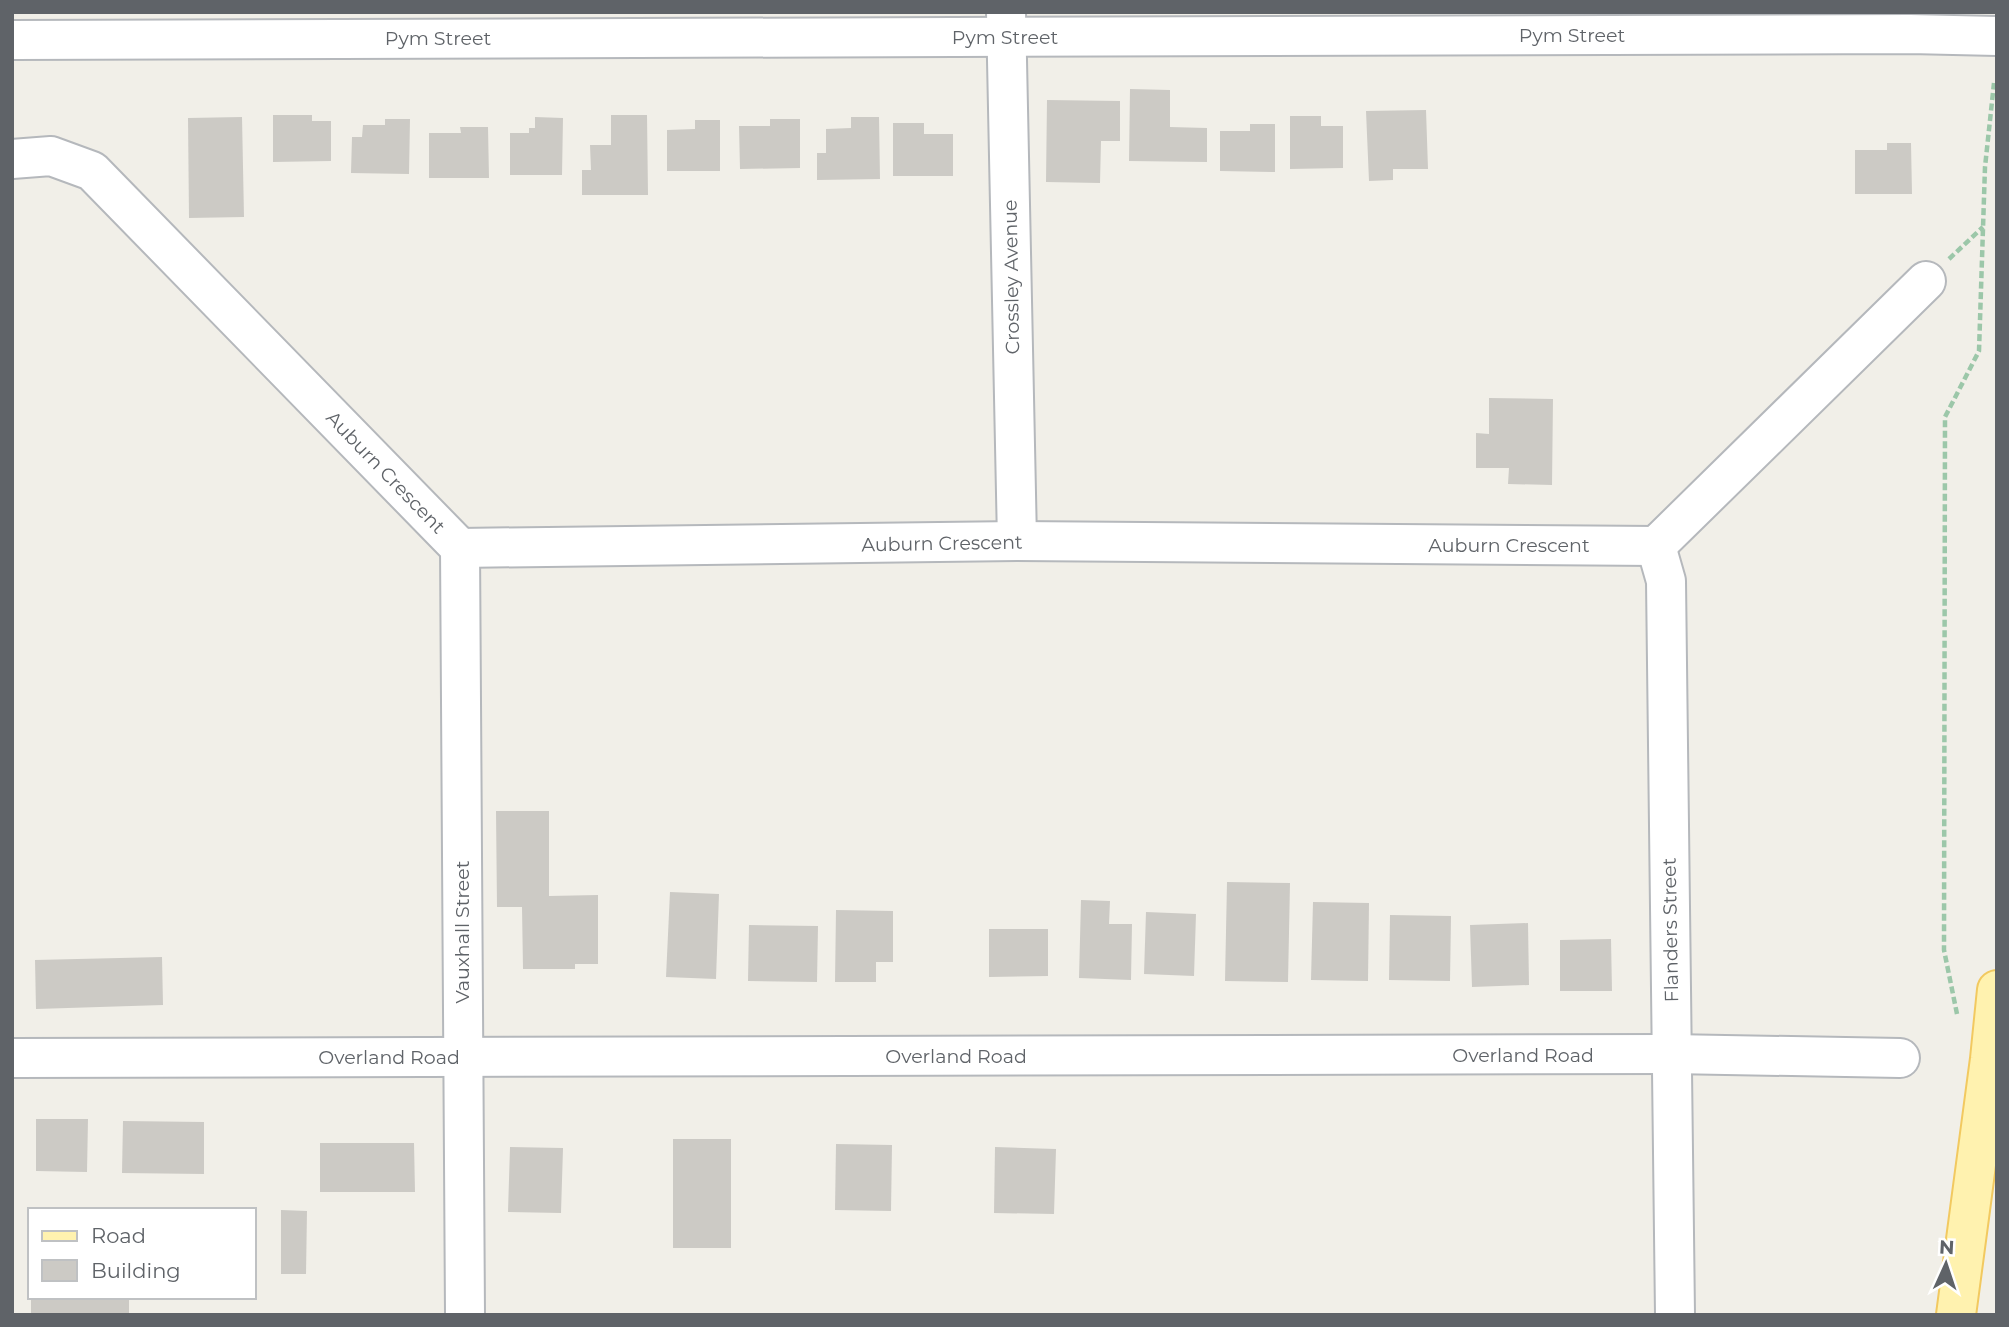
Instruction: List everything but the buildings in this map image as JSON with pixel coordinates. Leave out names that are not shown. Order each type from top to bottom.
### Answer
[{"type":"main road","points":[[1956,1315],[1997,990]]},
{"type":"street","name":"Pym Street","points":[[12,40],[480,25],[1621,23],[1997,36]]},
{"type":"street","name":"Crossley Avenue","points":[[1006,24],[1017,541]]},
{"type":"street","name":"Auburn Crescent","points":[[12,159],[51,156],[92,171],[460,548],[1017,541],[1656,546]]},
{"type":"street","points":[[1656,546],[1926,281]]},
{"type":"street","name":"Flanders Street","points":[[1656,546],[1667,581],[1675,1315]]},
{"type":"street","name":"Vauxhall Street","points":[[460,548],[465,1315]]},
{"type":"street","name":"Overland Road","points":[[12,1058],[1671,1055],[1900,1058]]},
{"type":"path","points":[[1959,1024],[1944,950],[1945,416],[1979,351],[1985,167],[1994,83]]},
{"type":"path","points":[[1926,281],[1983,227]]}]
